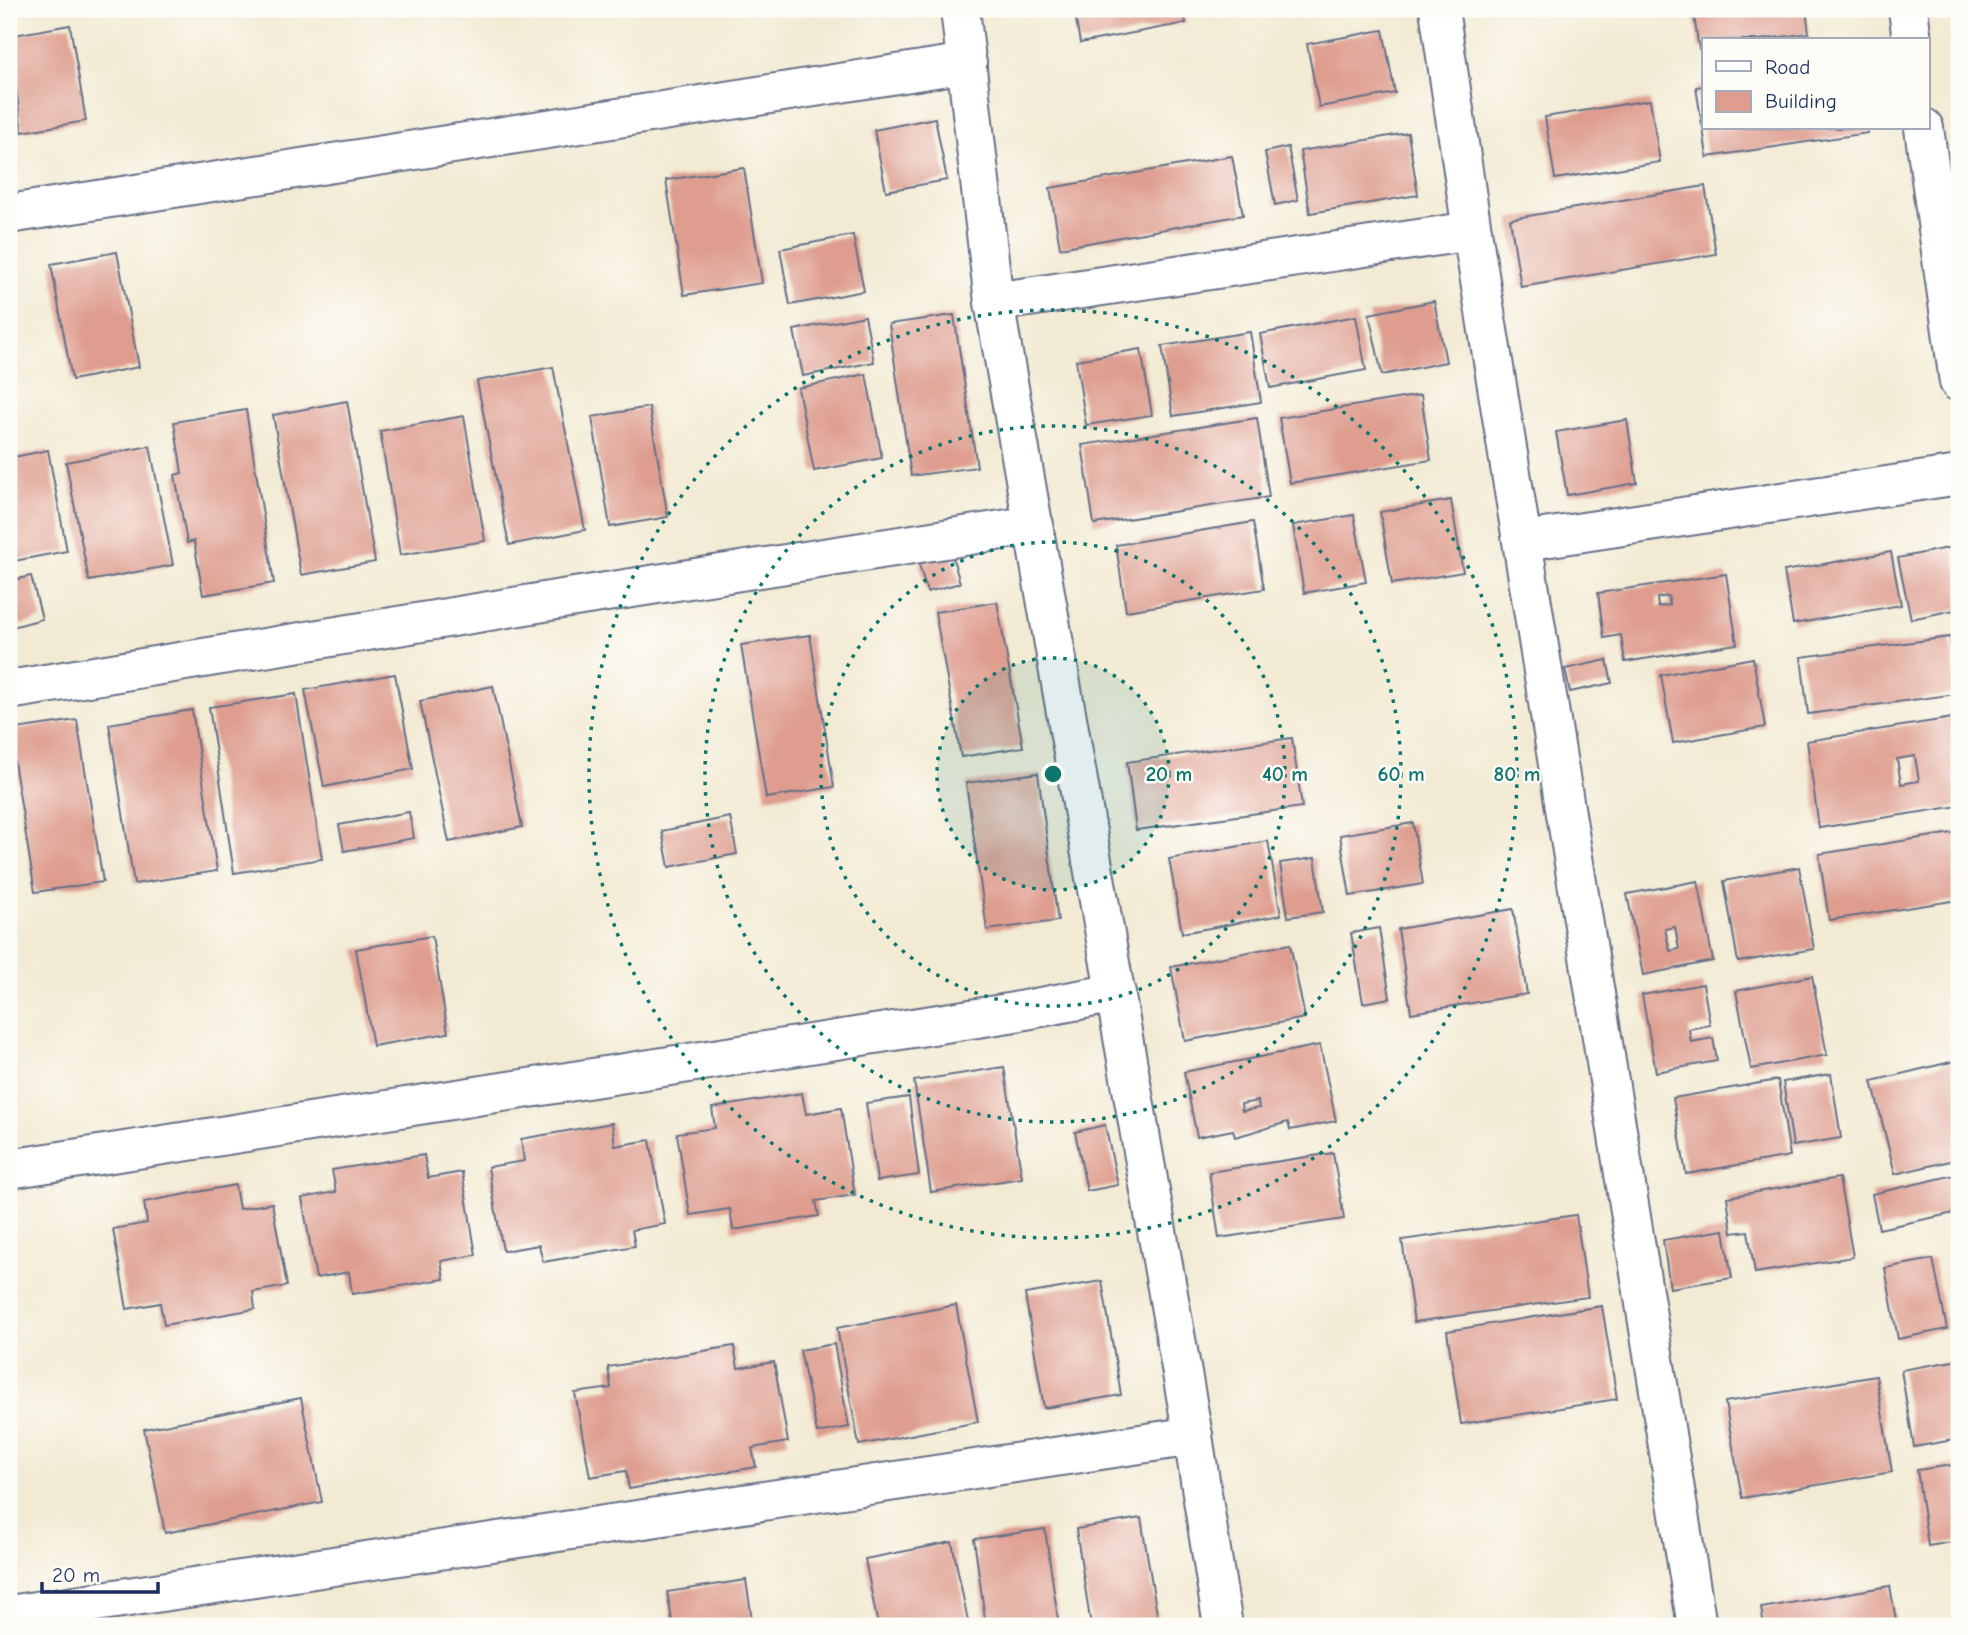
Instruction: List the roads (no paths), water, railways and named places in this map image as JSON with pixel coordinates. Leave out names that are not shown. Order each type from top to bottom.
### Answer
[{"type":"street","points":[[960,9],[994,302],[1193,1436],[1223,1626]]},
{"type":"street","points":[[1439,9],[1472,231],[1697,1626]]},
{"type":"street","points":[[1908,9],[1912,38]]},
{"type":"street","points":[[9,214],[967,63]]},
{"type":"street","points":[[1924,130],[1959,382]]},
{"type":"street","points":[[994,302],[1472,231]]},
{"type":"street","points":[[1524,541],[1959,475]]},
{"type":"street","points":[[9,690],[548,601],[1034,525]]},
{"type":"street","points":[[9,1169],[1009,1013],[1116,993]]},
{"type":"street","points":[[9,1615],[1193,1436]]}]
